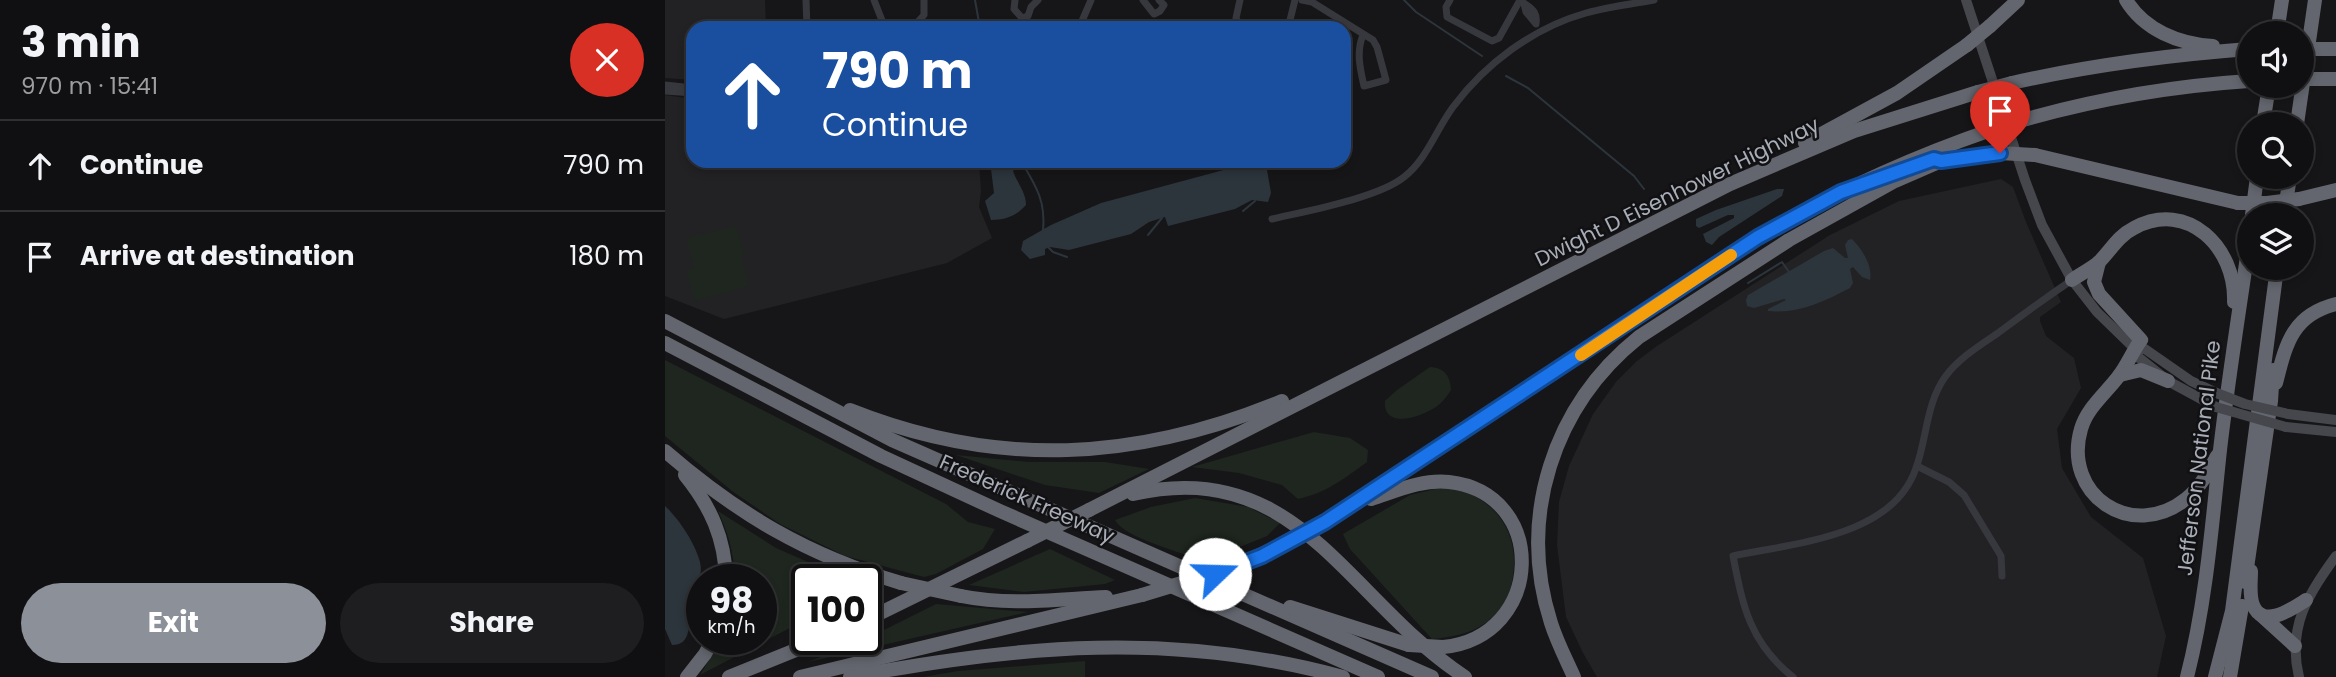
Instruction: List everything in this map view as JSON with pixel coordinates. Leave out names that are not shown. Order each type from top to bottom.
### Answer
[{"type":"highway","points":[[1730,184],[1889,99],[1927,75],[1967,45],[2018,0]]},
{"type":"highway","points":[[2126,0],[2146,23],[2173,38],[2237,48]]},
{"type":"highway","points":[[2278,21],[2281,0]]},
{"type":"highway","points":[[2299,112],[2315,0]]},
{"type":"highway","name":"Dwight D Eisenhower Highway","points":[[1345,379],[1730,184],[1854,131],[2013,83],[2111,64],[2237,50]]},
{"type":"highway","points":[[2314,79],[2336,79]]},
{"type":"highway","points":[[800,677],[1142,595],[1231,568],[1291,541],[1353,505],[1758,237],[1841,192],[1917,157],[2057,110],[2138,94],[2237,82]]},
{"type":"highway","points":[[1574,677],[1556,638],[1545,604],[1537,538],[1539,508],[1549,466],[1567,423],[1586,392],[1611,362],[1639,337],[1752,263],[1895,181],[1941,161],[2000,153],[2035,155],[2238,203],[2267,203],[2336,190]]},
{"type":"highway","points":[[1841,192],[1934,159],[1941,161]]},
{"type":"highway","points":[[2306,197],[2336,182]]},
{"type":"highway","points":[[2072,280],[2099,262],[2123,234],[2150,221],[2177,221],[2201,230],[2220,250],[2228,263],[2233,280],[2233,353]]},
{"type":"highway","points":[[2099,262],[2094,282],[2099,294],[2141,341],[2120,375],[2090,410],[2079,437],[2078,460],[2085,480],[2101,503],[2113,510],[2127,514],[2161,513],[2187,499],[2207,474],[2221,448]]},
{"type":"highway","name":"Jefferson National Pike","points":[[2187,677],[2214,518],[2244,280]]},
{"type":"highway","points":[[2215,677],[2224,651],[2232,611],[2276,280]]},
{"type":"highway","points":[[2230,677],[2271,401],[2277,280]]},
{"type":"highway","points":[[2271,401],[2285,348],[2292,333],[2311,313],[2336,304]]},
{"type":"highway","points":[[665,321],[771,377],[854,411],[919,433],[986,447],[1062,451],[1123,447],[1183,436],[1236,420],[1345,379]]},
{"type":"highway","name":"Frederick Freeway","points":[[665,343],[893,461],[1000,511],[1378,677]]},
{"type":"highway","points":[[2120,375],[2141,370],[2168,381]]},
{"type":"highway","name":"Frederick Freeway","points":[[771,377],[893,440],[1431,677]]},
{"type":"highway","points":[[882,612],[1345,379]]},
{"type":"highway","points":[[665,452],[720,497],[766,526],[827,557],[901,583],[986,601],[1011,603],[1142,595]]},
{"type":"highway","points":[[665,452],[694,486],[713,517],[723,547],[725,564]]},
{"type":"highway","points":[[1180,568],[1238,590],[1409,645],[1443,648],[1468,642],[1483,635],[1503,618],[1513,604],[1523,563],[1518,538],[1511,522],[1489,497],[1474,489],[1449,482],[1424,483],[1353,505]]},
{"type":"highway","points":[[1089,510],[1129,494],[1186,486],[1222,490],[1257,501],[1304,531],[1425,648],[1465,677]]},
{"type":"highway","points":[[2250,544],[2253,606],[2295,646]]},
{"type":"highway","points":[[2258,613],[2275,617],[2306,600]]},
{"type":"highway","points":[[850,677],[1000,653],[1111,646],[1223,652],[1343,677]]},
{"type":"highway","points":[[729,677],[791,652]]},
{"type":"highway","points":[[687,677],[704,655]]},
{"type":"main road","points":[[1966,0],[2042,225],[2072,280],[2097,312],[2135,349],[2138,357],[2168,381],[2216,407],[2286,428],[2336,432]]},
{"type":"main road","points":[[2135,349],[2145,349],[2191,381],[2245,404],[2288,414],[2336,420]]},
{"type":"main road","points":[[2299,677],[2295,646],[2306,600],[2336,556]]},
{"type":"street","points":[[806,0],[807,21]]},
{"type":"street","points":[[874,0],[882,21]]},
{"type":"street","points":[[918,21],[924,15],[924,0]]},
{"type":"street","points":[[1015,0],[1014,9],[1022,18],[1028,16],[1038,0]]},
{"type":"street","points":[[1082,21],[1091,0]]},
{"type":"street","points":[[1143,0],[1154,13],[1160,11],[1164,5],[1159,0]]},
{"type":"street","points":[[1239,21],[1236,12],[1240,0]]},
{"type":"street","points":[[1289,21],[1295,0]]},
{"type":"street","points":[[1302,0],[1313,2],[1342,21]]},
{"type":"street","points":[[1450,0],[1446,7],[1447,17],[1492,41],[1499,38],[1521,2]]},
{"type":"street","points":[[1272,219],[1371,194],[1402,178],[1419,162],[1451,110],[1469,87],[1538,28],[1585,13],[1654,0]]},
{"type":"street","points":[[1521,2],[1538,28]]},
{"type":"street","points":[[1351,27],[1373,40],[1386,80],[1364,86],[1358,57],[1363,35]]},
{"type":"street","points":[[665,85],[686,87]]},
{"type":"street","points":[[665,91],[686,92]]},
{"type":"street","points":[[1793,677],[1766,652],[1752,629],[1745,613],[1733,556],[1831,535],[1862,525],[1882,513],[1903,491],[1917,466],[1931,405],[1945,377],[1967,354],[2072,280]]},
{"type":"street","points":[[1917,466],[1949,482],[1964,495],[2001,556],[2002,576]]},
{"type":"shaded area","points":[[665,0],[765,0],[766,21],[686,21],[686,80],[665,78]]},
{"type":"shaded area","points":[[665,95],[686,98],[686,168],[979,168],[979,207],[992,238],[947,263],[724,319],[665,296]]},
{"type":"shaded area","points":[[991,168],[1015,168],[1013,171],[1025,196],[1026,205],[1014,215],[991,220],[985,201],[994,193]]},
{"type":"shaded area","points":[[1231,168],[1265,168],[1271,193],[1268,202],[1252,200],[1235,209],[1168,226],[1165,217],[1149,222],[1131,234],[1069,250],[1050,247],[1045,249],[1045,255],[1030,259],[1021,250],[1023,241],[1051,225],[1101,203]]},
{"type":"shaded area","points":[[2001,179],[2013,187],[2061,302],[2040,317],[2040,321],[2046,336],[2074,358],[2081,388],[2057,429],[2062,468],[2091,517],[2143,558],[2166,636],[2157,677],[1597,677],[1566,617],[1557,545],[1559,502],[1569,466],[1593,414],[1616,382],[1657,346],[1830,235],[1899,201]]},
{"type":"shaded area","points":[[1777,189],[1784,189],[1782,196],[1719,237],[1712,245],[1706,242],[1703,234],[1734,218],[1734,215],[1699,228],[1696,226],[1696,219]]},
{"type":"shaded area","points":[[736,226],[749,286],[694,301],[686,270],[694,268],[686,238]]},
{"type":"shaded area","points":[[1852,239],[1866,258],[1870,280],[1862,277],[1853,267],[1850,269],[1853,283],[1850,288],[1811,306],[1790,311],[1768,311],[1786,300],[1784,299],[1754,308],[1747,306],[1748,295],[1824,251],[1833,248],[1848,258],[1845,245]]},
{"type":"shaded area","points":[[665,360],[946,504],[968,522],[995,529],[983,549],[936,574],[924,577],[845,556],[780,524],[732,491],[665,436]]},
{"type":"shaded area","points":[[1430,367],[1443,371],[1448,377],[1451,390],[1444,399],[1429,411],[1413,417],[1404,419],[1390,416],[1385,401]]},
{"type":"shaded area","points":[[1314,432],[1350,438],[1368,450],[1367,462],[1326,489],[1298,499],[1282,485],[1239,473],[1192,467]]},
{"type":"shaded area","points":[[956,455],[1029,462],[1105,462],[1149,469],[1099,493],[1045,485]]},
{"type":"shaded area","points":[[1444,487],[1475,496],[1496,513],[1509,533],[1514,569],[1511,588],[1492,618],[1468,632],[1432,639],[1350,549],[1343,534],[1410,495]]},
{"type":"shaded area","points":[[1195,498],[1248,507],[1280,523],[1267,536],[1203,562],[1142,539],[1121,527],[1115,520],[1151,507]]},
{"type":"shaded area","points":[[665,506],[681,524],[700,564],[686,564],[686,637],[683,642],[672,645],[665,629]]},
{"type":"shaded area","points":[[718,511],[776,548],[813,564],[791,564],[791,628],[777,635],[777,564],[733,564]]},
{"type":"shaded area","points":[[1050,549],[1115,580],[1105,584],[1024,592],[969,585]]},
{"type":"shaded area","points":[[936,604],[1028,612],[882,645],[882,631]]},
{"type":"shaded area","points":[[712,655],[738,655],[700,675]]},
{"type":"shaded area","points":[[826,655],[839,655],[808,662]]},
{"type":"shaded area","points":[[1085,661],[1085,677],[923,677],[958,671]]},
{"type":"waterway","points":[[975,0],[979,21]]},
{"type":"waterway","points":[[1404,0],[1416,12],[1482,56]]},
{"type":"waterway","points":[[1506,76],[1528,88],[1634,176],[1644,189]]},
{"type":"waterway","points":[[1025,168],[1041,202],[1043,231]]},
{"type":"waterway","points":[[1243,211],[1255,201]]},
{"type":"waterway","points":[[1148,235],[1162,218]]},
{"type":"waterway","points":[[1047,246],[1053,252],[1067,257]]},
{"type":"waterway","points":[[1748,283],[1782,262],[1789,272]]},
{"type":"slow traffic","points":[[1581,355],[1731,255]]},
{"type":"route","points":[[1215,574],[1262,556],[1325,522],[1797,214],[1841,192],[1934,159],[1941,161],[1961,156],[2000,153]]}]
